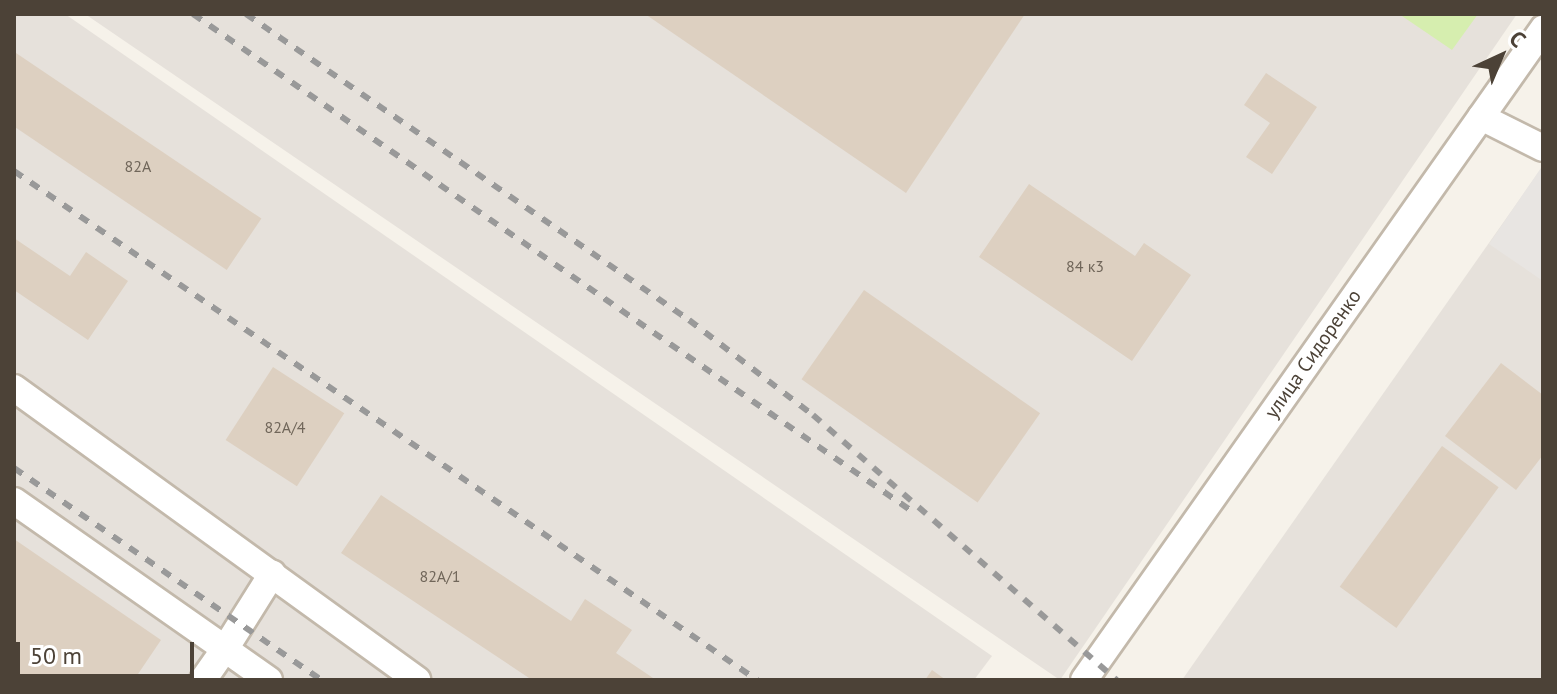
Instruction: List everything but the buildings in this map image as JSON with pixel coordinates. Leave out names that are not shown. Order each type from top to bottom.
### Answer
[{"type":"street","name":"улица Сидоренко","points":[[1084,680],[1543,29]]},
{"type":"street","points":[[1481,117],[1543,148]]},
{"type":"street","points":[[14,388],[418,680]]},
{"type":"street","points":[[14,501],[269,680]]},
{"type":"street","points":[[203,680],[272,574]]},
{"type":"shaded area","points":[[14,14],[65,14],[992,656],[974,680],[14,680]]},
{"type":"shaded area","points":[[85,14],[1517,14],[1060,680]]},
{"type":"shaded area","points":[[1543,165],[1543,281],[1489,244]]},
{"type":"shaded area","points":[[1543,166],[1543,680],[1182,680]]},
{"type":"green space","points":[[1399,14],[1478,14],[1452,50]]},
{"type":"railway","points":[[193,14],[910,510]]},
{"type":"railway","points":[[246,14],[689,320],[813,415],[1117,680]]},
{"type":"railway","points":[[14,171],[757,680]]},
{"type":"railway","points":[[14,468],[321,680]]}]
